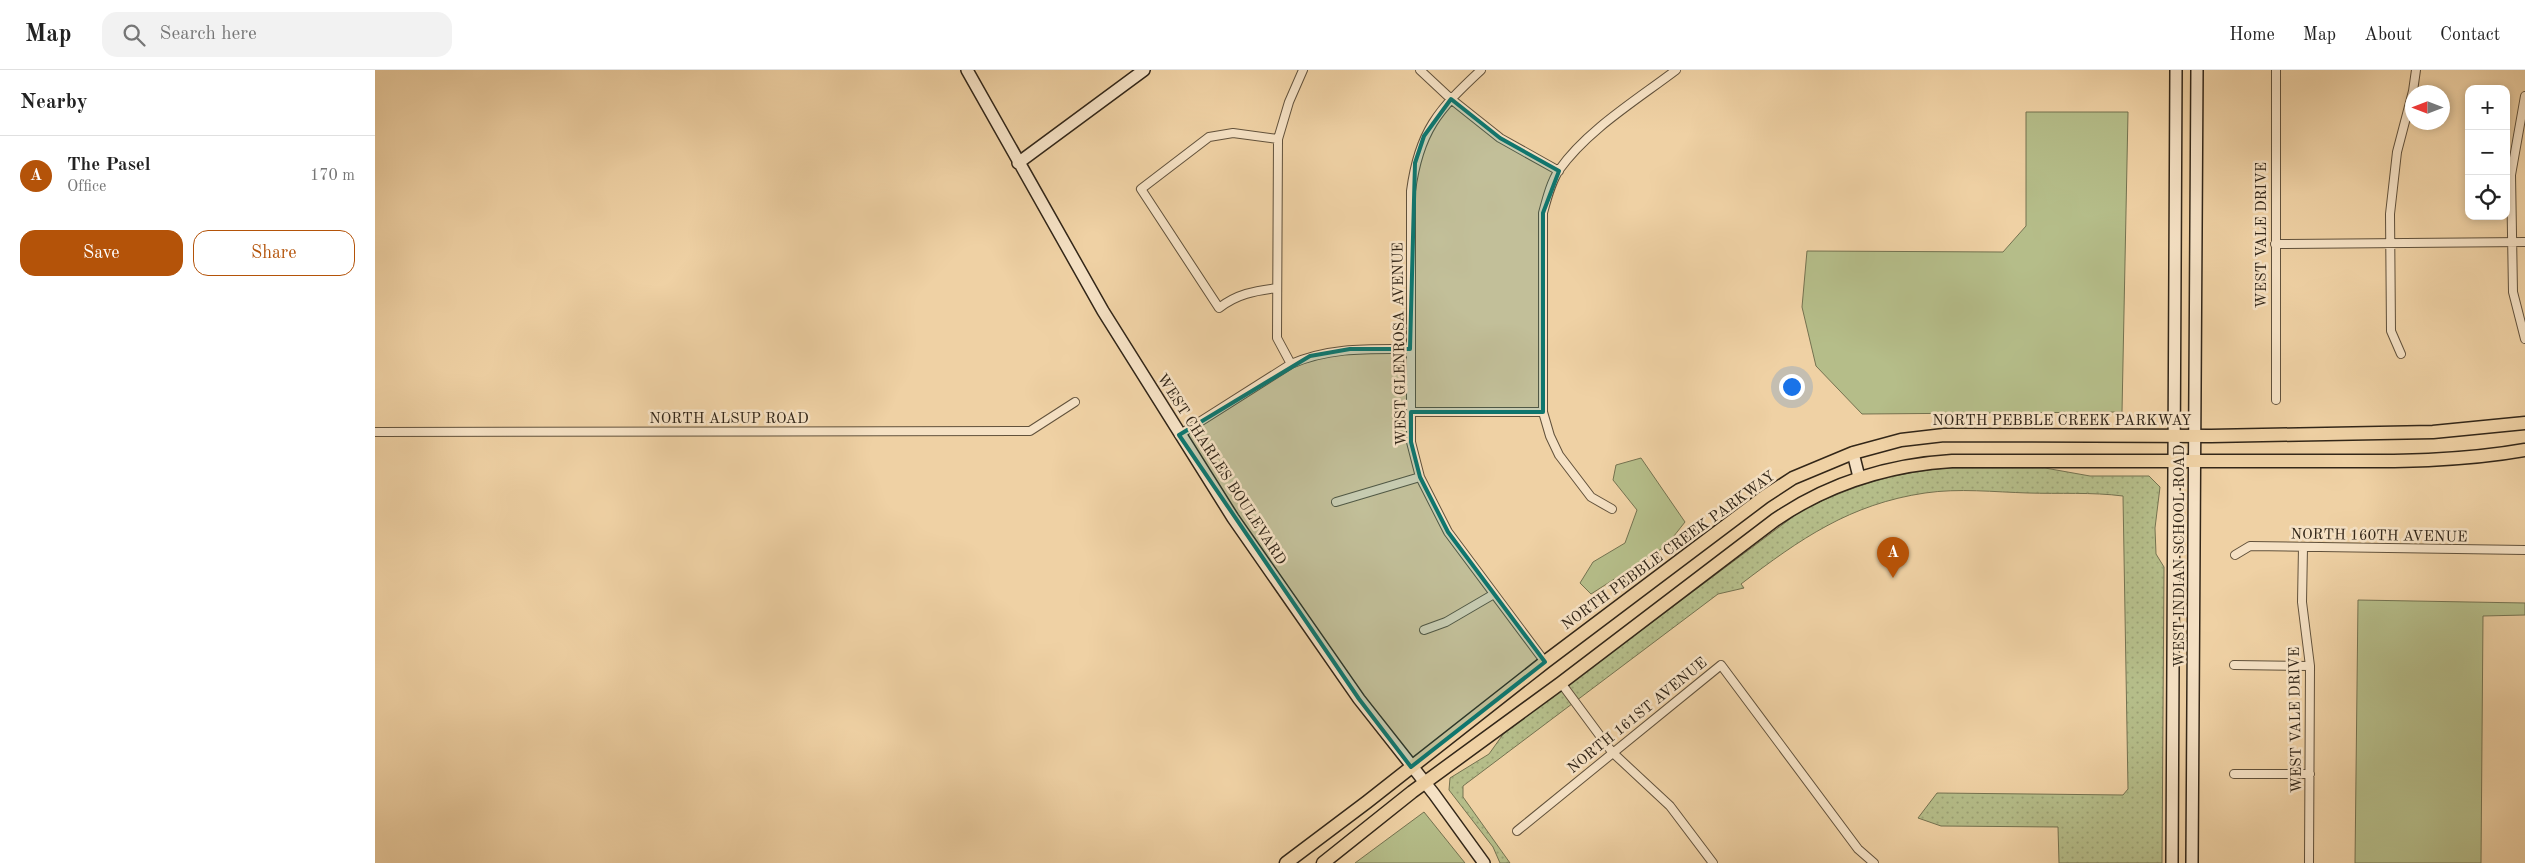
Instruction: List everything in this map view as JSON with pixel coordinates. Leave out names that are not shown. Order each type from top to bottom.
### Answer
[{"type":"main road","name":"WEST CHARLES BOULEVARD","points":[[967,70],[1103,311],[1179,435],[1233,518],[1359,699],[1425,783],[1484,863]]},
{"type":"main road","points":[[1018,163],[1144,70]]},
{"type":"main road","name":"WEST INDIAN SCHOOL ROAD","points":[[2172,863],[2176,70]]},
{"type":"main road","name":"WEST INDIAN SCHOOL ROAD","points":[[2192,863],[2197,70]]},
{"type":"main road","name":"NORTH PEBBLE CREEK PARKWAY","points":[[1286,863],[1545,662],[1764,497],[1793,478],[1853,453],[1894,441],[1944,435],[2195,436],[2433,432],[2525,423]]},
{"type":"main road","points":[[1323,863],[1425,783],[1561,683],[1775,520],[1809,498],[1859,477],[1910,465],[1952,461],[2195,462],[2448,458],[2498,455],[2525,450]]},
{"type":"main road","points":[[1853,453],[1859,477]]},
{"type":"street","points":[[1291,364],[1277,338],[1278,139],[1289,102],[1303,70]]},
{"type":"street","points":[[1421,70],[1451,98],[1500,138],[1559,171]]},
{"type":"street","name":"WEST GLENROSA AVENUE","points":[[1481,70],[1451,98],[1424,136],[1415,163],[1411,191],[1411,442],[1420,477],[1448,532],[1545,662]]},
{"type":"street","points":[[1612,509],[1591,497],[1559,455],[1550,436],[1543,412],[1543,213],[1549,191],[1559,171],[1590,136],[1676,70]]},
{"type":"street","name":"WEST VALE DRIVE","points":[[2276,70],[2276,400]]},
{"type":"street","points":[[2401,354],[2391,331],[2391,242],[2389,214],[2395,162],[2413,91],[2416,70]]},
{"type":"street","points":[[2525,96],[2511,176],[2513,292],[2525,339]]},
{"type":"street","points":[[1277,288],[1249,291],[1231,298],[1219,308],[1141,189],[1209,137],[1233,133],[1278,139]]},
{"type":"street","points":[[2275,244],[2525,242]]},
{"type":"street","points":[[1179,435],[1291,364],[1310,356],[1329,352],[1410,349]]},
{"type":"street","name":"NORTH ALSUP ROAD","points":[[375,432],[1030,431],[1075,402]]},
{"type":"street","points":[[1411,412],[1543,412]]},
{"type":"street","points":[[1336,502],[1420,477]]},
{"type":"street","name":"NORTH 160TH AVENUE","points":[[2235,555],[2250,546],[2525,550]]},
{"type":"street","name":"WEST VALE DRIVE","points":[[2303,548],[2302,602],[2310,666],[2309,863]]},
{"type":"street","points":[[1424,630],[1446,622],[1494,594]]},
{"type":"street","name":"NORTH 161ST AVENUE","points":[[1517,831],[1721,665],[1858,849],[1874,863]]},
{"type":"street","points":[[2234,665],[2310,666]]},
{"type":"street","points":[[1561,683],[1612,752],[1670,806],[1710,862]]},
{"type":"street","points":[[2234,774],[2310,774]]},
{"type":"highlighted area","points":[[1451,99],[1500,138],[1559,171],[1543,213],[1543,412],[1411,412],[1411,442],[1420,477],[1448,532],[1545,662],[1411,767],[1359,699],[1179,435],[1310,356],[1350,349],[1410,349],[1415,163],[1424,136]]},
{"type":"green space","points":[[2026,112],[2128,112],[2122,412],[1862,414],[1816,366],[1802,307],[1807,251],[2003,252],[2026,226]]},
{"type":"green space","points":[[1641,458],[1685,522],[1666,546],[1591,594],[1580,583],[1593,562],[1625,543],[1637,510],[1613,480],[1616,465]]},
{"type":"green space","points":[[1947,468],[2045,468],[2090,476],[2149,476],[2160,487],[2155,528],[2156,554],[2164,567],[2162,863],[2059,863],[2058,827],[1941,826],[1918,818],[1937,793],[2123,795],[2128,789],[2123,496],[1964,491],[1925,493],[1898,498],[1849,515],[1805,538],[1741,584],[1744,588],[1718,594],[1463,786],[1463,797],[1510,863],[1500,863],[1493,847],[1449,790],[1450,778],[1489,754],[1504,733],[1802,510],[1856,487],[1890,477]]},
{"type":"green space","points":[[2358,600],[2525,603],[2525,615],[2483,616],[2481,863],[2355,863]]},
{"type":"green space","points":[[1424,812],[1465,863],[1355,863]]},
{"type":"place","name":"The Pasel","points":[[1893,578]]}]
